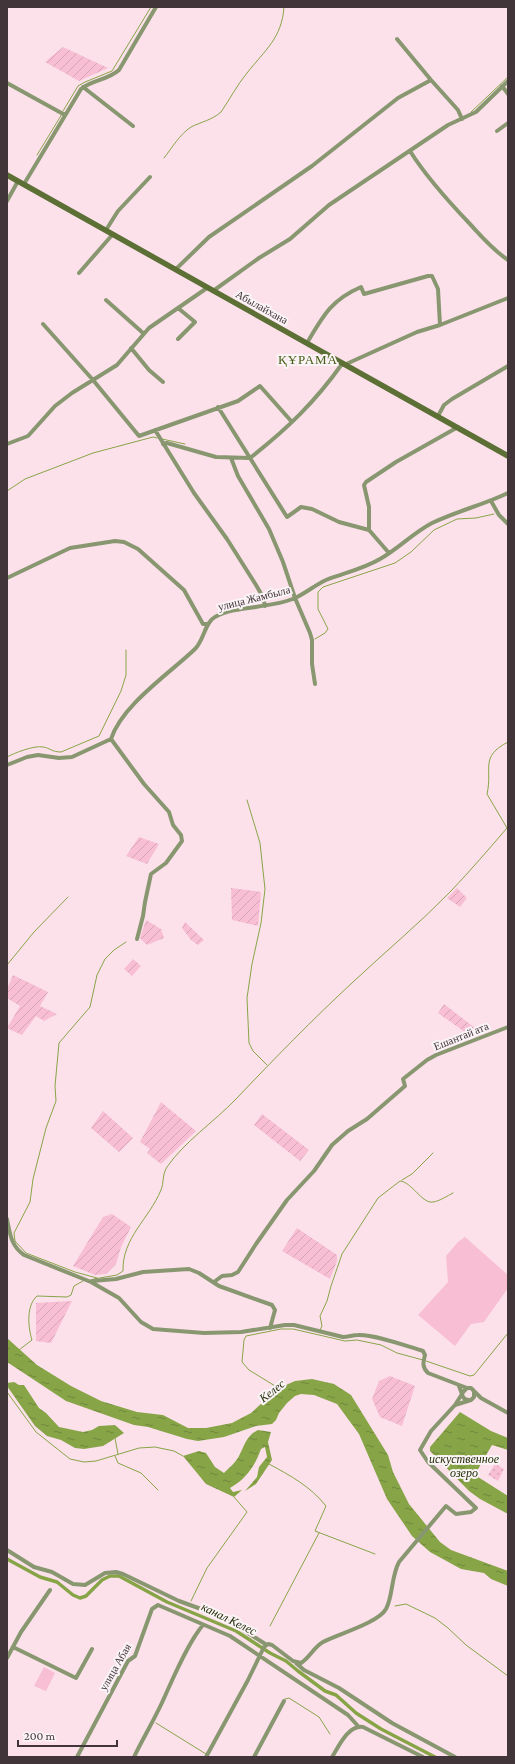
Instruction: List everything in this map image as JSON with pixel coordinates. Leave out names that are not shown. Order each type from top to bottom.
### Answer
[{"type":"main road","name":"Абылайхана","points":[[7,175],[508,456]]},
{"type":"street","points":[[24,184],[74,99],[83,87],[113,75],[119,70],[156,7]]},
{"type":"street","points":[[398,39],[431,80],[458,110],[462,119]]},
{"type":"street","points":[[176,269],[209,238],[318,162],[398,98],[431,80]]},
{"type":"street","points":[[213,291],[259,258],[290,239],[329,205],[448,125],[476,112],[508,81]]},
{"type":"street","points":[[7,83],[65,115]]},
{"type":"street","points":[[502,86],[508,94]]},
{"type":"street","points":[[83,87],[133,126]]},
{"type":"street","points":[[497,131],[508,123]]},
{"type":"street","points":[[410,151],[420,168],[445,198],[489,244],[508,260]]},
{"type":"street","points":[[106,230],[118,211],[150,177]]},
{"type":"street","points":[[7,200],[18,181]]},
{"type":"street","points":[[79,273],[113,234]]},
{"type":"street","points":[[307,343],[325,314],[334,303],[346,293],[361,287],[364,294],[428,276],[432,276],[438,289],[440,325]]},
{"type":"street","points":[[7,444],[28,436],[54,406],[116,365],[143,333],[207,288]]},
{"type":"street","points":[[163,444],[168,443],[216,458],[250,458],[292,422],[323,391],[343,364],[417,332],[440,325],[508,298]]},
{"type":"street","points":[[106,300],[143,333]]},
{"type":"street","points":[[178,308],[194,322],[178,338]]},
{"type":"street","points":[[43,324],[93,380],[139,436],[193,418],[218,407],[238,402],[260,386],[292,422]]},
{"type":"street","points":[[131,348],[149,370],[163,382]]},
{"type":"street","points":[[438,416],[444,405],[452,399],[508,366]]},
{"type":"street","points":[[218,407],[287,517],[301,507],[312,509],[340,522],[369,530],[389,553]]},
{"type":"street","points":[[369,530],[369,507],[364,485],[366,482],[396,462],[458,427]]},
{"type":"street","points":[[155,430],[194,493],[227,539],[256,585],[263,597],[265,606]]},
{"type":"street","points":[[231,458],[238,476],[269,529],[283,562],[294,598],[312,640],[312,664],[315,684]]},
{"type":"street","name":"улица Жамбыла","points":[[111,739],[123,717],[159,679],[196,648],[204,636],[208,624],[214,618],[224,613],[265,606],[294,598],[325,581],[379,560],[412,536],[432,524],[508,493]]},
{"type":"street","points":[[491,501],[499,515],[508,524]]},
{"type":"street","points":[[7,578],[70,548],[124,542],[138,549],[176,582],[187,595],[203,624],[208,624]]},
{"type":"street","points":[[7,765],[27,757],[38,755],[59,758],[72,757],[111,739],[144,784],[168,812],[173,825],[181,835],[182,841],[166,863],[151,874],[145,902],[144,916],[137,939]]},
{"type":"street","name":"Ешантай ата","points":[[214,1282],[222,1276],[238,1272],[288,1200],[314,1172],[332,1145],[348,1130],[367,1118],[405,1086],[403,1079],[436,1055],[508,1027]]},
{"type":"street","points":[[7,1219],[11,1240],[20,1253],[91,1282],[119,1298],[140,1322],[153,1329],[241,1332],[294,1325],[342,1337],[351,1337],[357,1334],[385,1340],[423,1351],[425,1355],[423,1365],[424,1369],[428,1373],[474,1391],[481,1398],[508,1413]]},
{"type":"street","points":[[91,1282],[116,1279],[143,1272],[180,1268],[189,1269],[219,1286],[272,1306],[275,1310],[270,1328]]},
{"type":"street","points":[[459,1386],[465,1399],[470,1400]]},
{"type":"street","points":[[296,1663],[302,1662],[321,1643],[361,1626],[384,1612],[387,1606],[396,1570],[402,1558],[446,1506],[456,1514],[471,1512],[476,1508],[438,1473],[420,1450],[431,1431],[455,1405],[464,1390],[467,1388]]},
{"type":"street","points":[[470,1400],[474,1397],[474,1391]]},
{"type":"street","points":[[455,1405],[481,1398]]},
{"type":"street","points":[[7,1550],[34,1567],[52,1572],[73,1584],[85,1585],[105,1573],[116,1572],[179,1601],[212,1613],[232,1623],[265,1646],[275,1646],[304,1670],[339,1688],[392,1723],[455,1757]]},
{"type":"street","points":[[7,1658],[50,1590]]},
{"type":"street","name":"улица Абая","points":[[77,1757],[128,1661],[134,1656],[155,1607],[159,1605],[204,1625]]},
{"type":"street","points":[[134,1757],[142,1738],[165,1697],[171,1683],[204,1625],[221,1630],[260,1653],[348,1715],[358,1726],[363,1727],[423,1757]]},
{"type":"street","points":[[207,1755],[265,1646]]},
{"type":"street","points":[[13,1647],[76,1678],[92,1649]]},
{"type":"street","points":[[254,1757],[284,1701]]},
{"type":"street","points":[[332,1757],[352,1729],[358,1726]]},
{"type":"street","points":[[407,1757],[409,1751]]},
{"type":"shaded area","points":[[63,47],[108,68],[79,81],[45,62]]},
{"type":"shaded area","points":[[139,837],[159,844],[147,864],[126,856]]},
{"type":"shaded area","points":[[231,888],[261,892],[258,926],[232,920]]},
{"type":"shaded area","points":[[457,888],[467,898],[460,907],[447,898]]},
{"type":"shaded area","points":[[146,920],[161,929],[164,938],[147,945],[140,938]]},
{"type":"shaded area","points":[[185,922],[204,940],[198,945],[191,940],[182,928]]},
{"type":"shaded area","points":[[133,959],[141,966],[132,976],[124,969]]},
{"type":"shaded area","points":[[13,975],[48,992],[40,1006],[57,1014],[44,1021],[36,1016],[22,1035],[7,1028],[20,1006],[7,998],[7,989]]},
{"type":"shaded area","points":[[444,1004],[475,1028],[469,1035],[438,1013]]},
{"type":"shaded area","points":[[161,1102],[196,1131],[161,1164],[147,1153],[150,1149],[140,1142]]},
{"type":"shaded area","points":[[103,1111],[133,1138],[119,1152],[91,1128]]},
{"type":"shaded area","points":[[262,1114],[309,1150],[300,1161],[254,1125]]},
{"type":"shaded area","points":[[112,1214],[131,1227],[121,1247],[116,1264],[106,1274],[95,1275],[73,1266],[103,1217]]},
{"type":"shaded area","points":[[297,1228],[337,1255],[337,1261],[330,1279],[282,1251]]},
{"type":"shaded area","points":[[465,1237],[508,1275],[508,1288],[484,1322],[471,1324],[455,1346],[418,1315],[448,1282],[446,1256],[458,1242]]},
{"type":"shaded area","points":[[72,1301],[51,1343],[36,1341],[36,1303]]},
{"type":"shaded area","points":[[390,1376],[415,1386],[402,1426],[380,1417],[372,1399],[379,1381]]},
{"type":"shaded area","points":[[495,1464],[504,1469],[498,1481],[488,1475]]},
{"type":"shaded area","points":[[44,1667],[55,1673],[46,1691],[34,1686]]},
{"type":"water","name":"Келес","points":[[7,1338],[37,1365],[71,1386],[101,1401],[137,1412],[163,1415],[188,1428],[206,1428],[232,1423],[251,1413],[277,1389],[295,1381],[312,1379],[334,1384],[351,1395],[388,1455],[393,1472],[409,1504],[440,1542],[451,1550],[508,1571],[508,1586],[491,1579],[484,1573],[461,1569],[430,1552],[412,1536],[387,1499],[359,1434],[337,1404],[314,1395],[301,1394],[295,1396],[287,1403],[272,1424],[256,1426],[224,1437],[198,1441],[187,1439],[148,1427],[134,1425],[66,1401],[7,1362]]},
{"type":"water","points":[[14,1382],[19,1385],[24,1385],[39,1408],[59,1427],[83,1432],[92,1430],[99,1426],[115,1425],[124,1433],[103,1446],[84,1449],[75,1448],[61,1440],[47,1436],[35,1426],[7,1386],[7,1383]]},
{"type":"water","name":"искуственное озеро","points":[[460,1412],[491,1431],[508,1438],[508,1450],[492,1445],[477,1471],[478,1477],[508,1496],[508,1514],[480,1499],[469,1491],[430,1451],[430,1447]]},
{"type":"water","points":[[258,1430],[271,1432],[268,1442],[272,1460],[256,1484],[245,1491],[257,1477],[259,1467],[267,1457],[265,1447],[261,1449],[249,1472],[230,1488],[233,1492],[242,1490],[234,1497],[206,1484],[183,1456],[199,1451],[206,1453],[215,1467],[224,1473],[238,1458],[248,1438]]},
{"type":"waterway","points":[[63,111],[78,86],[112,71],[151,7]]},
{"type":"waterway","points":[[164,158],[187,130],[221,112],[243,78],[272,43],[280,27],[284,7]]},
{"type":"waterway","points":[[471,112],[508,77]]},
{"type":"waterway","points":[[37,155],[62,114]]},
{"type":"waterway","points":[[7,491],[25,479],[93,453],[153,437],[157,438]]},
{"type":"waterway","points":[[162,439],[185,444]]},
{"type":"waterway","points":[[315,639],[325,633],[328,629],[318,609],[318,592],[323,587],[395,563],[411,552],[434,530],[457,519],[476,518],[494,514]]},
{"type":"waterway","points":[[7,757],[14,753],[35,747],[61,752],[99,736],[121,691],[126,675],[126,650]]},
{"type":"waterway","points":[[94,1279],[117,1275],[123,1271],[124,1259],[131,1239],[156,1200],[162,1187],[164,1173],[167,1167],[182,1149],[227,1108],[338,996],[439,903],[507,828],[487,794],[490,758],[499,747],[508,742]]},
{"type":"waterway","points":[[247,800],[260,843],[265,889],[261,923],[252,964],[247,998],[249,1043],[253,1051],[267,1065]]},
{"type":"waterway","points":[[7,965],[34,932],[68,897]]},
{"type":"waterway","points":[[97,1278],[75,1272],[26,1253],[15,1241],[14,1233],[30,1202],[33,1179],[46,1128],[56,1101],[55,1086],[59,1043],[90,1007],[97,975],[105,959],[114,950],[126,942]]},
{"type":"waterway","points":[[402,1180],[412,1174],[433,1153]]},
{"type":"waterway","points":[[320,1330],[322,1326],[320,1316],[327,1301],[342,1254],[378,1198],[400,1181],[409,1185],[429,1202],[438,1201],[453,1193]]},
{"type":"waterway","points":[[19,1350],[32,1340],[29,1317],[33,1300],[37,1296],[67,1297],[71,1295],[74,1286],[83,1281]]},
{"type":"waterway","points":[[280,1389],[249,1370],[242,1362],[244,1340],[246,1336],[281,1329],[293,1329],[345,1341],[357,1340],[381,1345],[397,1353],[423,1360]]},
{"type":"waterway","points":[[426,1361],[470,1376],[474,1375],[508,1333]]},
{"type":"waterway","points":[[7,1392],[36,1432],[70,1459],[84,1462],[96,1461],[139,1448],[155,1447],[174,1451],[183,1456]]},
{"type":"waterway","points":[[115,1438],[118,1454]]},
{"type":"waterway","points":[[115,1456],[118,1463],[141,1473],[158,1490]]},
{"type":"waterway","points":[[269,1464],[307,1487],[326,1506],[315,1531],[375,1554]]},
{"type":"waterway","points":[[191,1601],[207,1568],[247,1512],[234,1497]]},
{"type":"waterway","points":[[270,1626],[319,1533]]},
{"type":"waterway","name":"канал Келес","points":[[7,1559],[40,1577],[57,1582],[73,1595],[80,1598],[86,1596],[102,1580],[110,1576],[119,1576],[167,1602],[236,1631],[270,1653],[286,1661],[325,1691],[336,1695],[356,1713],[381,1729],[435,1757]]},
{"type":"waterway","points":[[395,1606],[406,1604],[435,1618],[466,1645],[508,1676]]},
{"type":"waterway","points":[[285,1699],[289,1698],[319,1717],[330,1734]]},
{"type":"waterway","points":[[156,1723],[206,1754]]},
{"type":"district","name":"ҚҰРАМА","points":[[308,359]]}]
